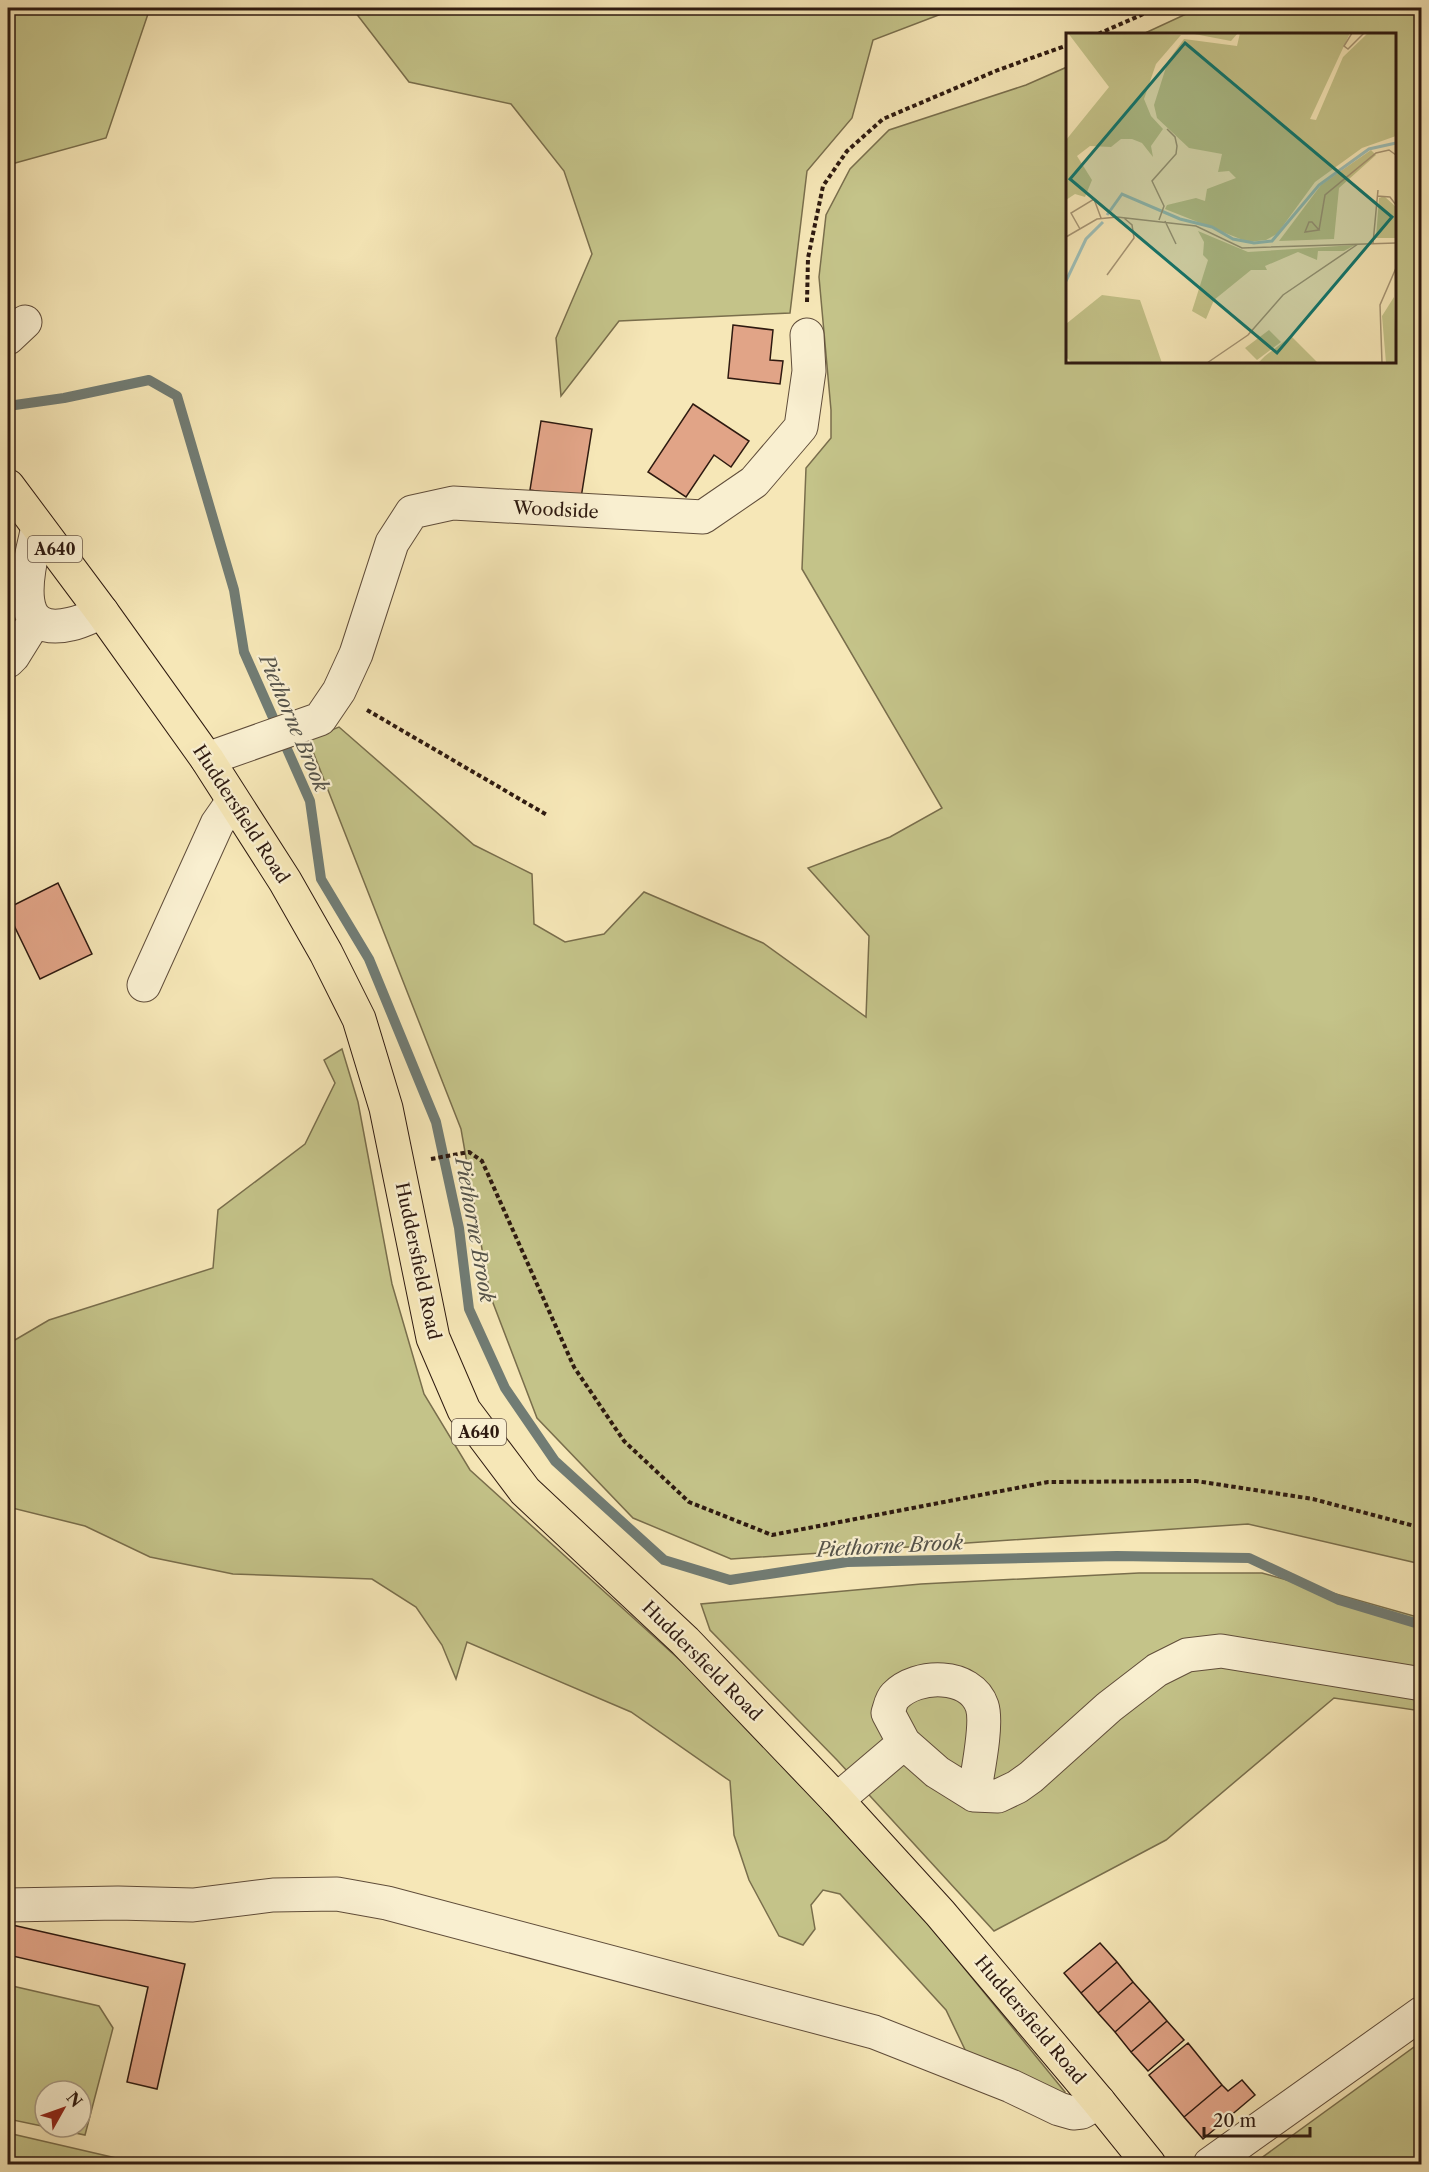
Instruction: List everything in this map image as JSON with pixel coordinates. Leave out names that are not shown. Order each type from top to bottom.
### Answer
[{"type":"main road","name":"Huddersfield Road","points":[[8,486],[207,759],[285,881],[326,953],[359,1019],[386,1108],[433,1338],[464,1410],[525,1491],[685,1641],[837,1800],[940,1913],[1149,2164]]},
{"type":"street","name":"Woodside","points":[[207,759],[320,719],[339,692],[356,654],[392,543],[412,512],[453,504],[703,518],[754,482],[801,427],[809,371],[807,335]]},
{"type":"street","points":[[38,527],[27,580],[27,604],[36,619],[51,626],[71,624],[102,612]]},
{"type":"street","points":[[8,661],[36,619]]},
{"type":"street","points":[[144,985],[217,824],[233,801]]},
{"type":"street","points":[[974,1795],[982,1741],[983,1707],[972,1690],[954,1680],[932,1680],[904,1688],[893,1698],[888,1713],[904,1743],[937,1772],[974,1795],[998,1796],[1017,1787],[1157,1670],[1187,1655],[1221,1651],[1422,1684]]},
{"type":"street","points":[[837,1800],[904,1743]]},
{"type":"street","points":[[8,1905],[118,1903],[193,1905],[273,1895],[337,1894],[387,1903],[874,2032],[1073,2113],[1082,2112],[1099,2102]]},
{"type":"street","points":[[1210,2164],[1422,2013]]},
{"type":"path","points":[[1100,33],[1157,8]]},
{"type":"path","points":[[807,335],[807,258],[823,186],[847,151],[883,119],[998,70],[1066,46]]},
{"type":"path","points":[[339,692],[394,727],[547,815]]},
{"type":"path","points":[[426,1160],[469,1152],[482,1161],[574,1367],[624,1441],[689,1502],[772,1535],[1048,1482],[1196,1481],[1313,1499],[1422,1528]]},
{"type":"shaded area","points":[[8,8],[150,8],[106,138],[8,165]]},
{"type":"shaded area","points":[[352,8],[957,8],[873,40],[852,118],[807,171],[790,313],[619,321],[561,396],[556,338],[592,254],[564,171],[511,104],[409,82]]},
{"type":"shaded area","points":[[1199,8],[1421,8],[1421,1564],[1248,1524],[731,1559],[633,1518],[537,1418],[490,1295],[461,1129],[308,739],[339,727],[474,845],[532,874],[534,924],[565,942],[604,934],[644,892],[763,943],[866,1017],[869,936],[808,868],[890,837],[942,808],[802,569],[806,468],[831,438],[831,410],[819,277],[826,215],[850,169],[889,130],[1026,85],[1066,67],[1066,363],[1396,363],[1396,33],[1145,33]]},
{"type":"shaded area","points":[[342,1049],[358,1102],[392,1284],[424,1394],[470,1470],[693,1672],[779,1762],[921,1915],[1065,2092],[1064,2100],[969,2058],[946,2010],[840,1894],[823,1890],[811,1905],[815,1929],[803,1945],[779,1936],[749,1880],[734,1835],[730,1781],[631,1712],[467,1642],[456,1679],[442,1645],[416,1607],[372,1579],[233,1574],[150,1557],[85,1526],[8,1507],[8,1344],[49,1320],[213,1268],[218,1210],[305,1144],[335,1083],[324,1060]]},
{"type":"shaded area","points":[[1139,1573],[1262,1573],[1421,1618],[1421,1711],[1334,1698],[1166,1840],[994,1931],[837,1760],[710,1630],[701,1604],[921,1584]]},
{"type":"shaded area","points":[[8,1985],[99,2006],[113,2028],[93,2104],[93,2079],[33,2079],[33,2124],[8,2119]]},
{"type":"shaded area","points":[[1421,2042],[1421,2164],[1253,2164]]},
{"type":"shaded area","points":[[8,2133],[142,2164],[8,2164]]},
{"type":"building","points":[[733,325],[773,330],[770,360],[783,361],[780,384],[728,378]]},
{"type":"building","points":[[693,404],[749,441],[731,467],[714,455],[686,497],[648,472]]},
{"type":"building","points":[[541,421],[592,429],[581,498],[530,490]]},
{"type":"building","points":[[58,883],[92,954],[40,979],[8,913],[8,908]]},
{"type":"building","points":[[8,1924],[185,1964],[157,2089],[127,2082],[148,1987],[8,1955]]},
{"type":"building","points":[[1100,1943],[1117,1962],[1081,1993],[1064,1973]]},
{"type":"building","points":[[1117,1962],[1133,1982],[1098,2013],[1081,1993]]},
{"type":"building","points":[[1133,1982],[1150,2001],[1115,2032],[1098,2013]]},
{"type":"building","points":[[1150,2001],[1167,2021],[1131,2052],[1115,2032]]},
{"type":"building","points":[[1167,2021],[1184,2040],[1148,2071],[1131,2052]]},
{"type":"building","points":[[1188,2043],[1222,2085],[1184,2117],[1149,2075]]},
{"type":"building","points":[[1242,2080],[1255,2095],[1203,2139],[1184,2117],[1222,2085],[1228,2091]]},
{"type":"waterway","name":"Piethorne Brook","points":[[8,406],[64,398],[149,380],[177,396],[234,590],[244,652],[310,801],[321,879],[369,959],[436,1122],[459,1228],[469,1309],[505,1388],[555,1461],[664,1560],[730,1580],[847,1562],[1117,1556],[1249,1558],[1339,1600],[1422,1625]]}]
